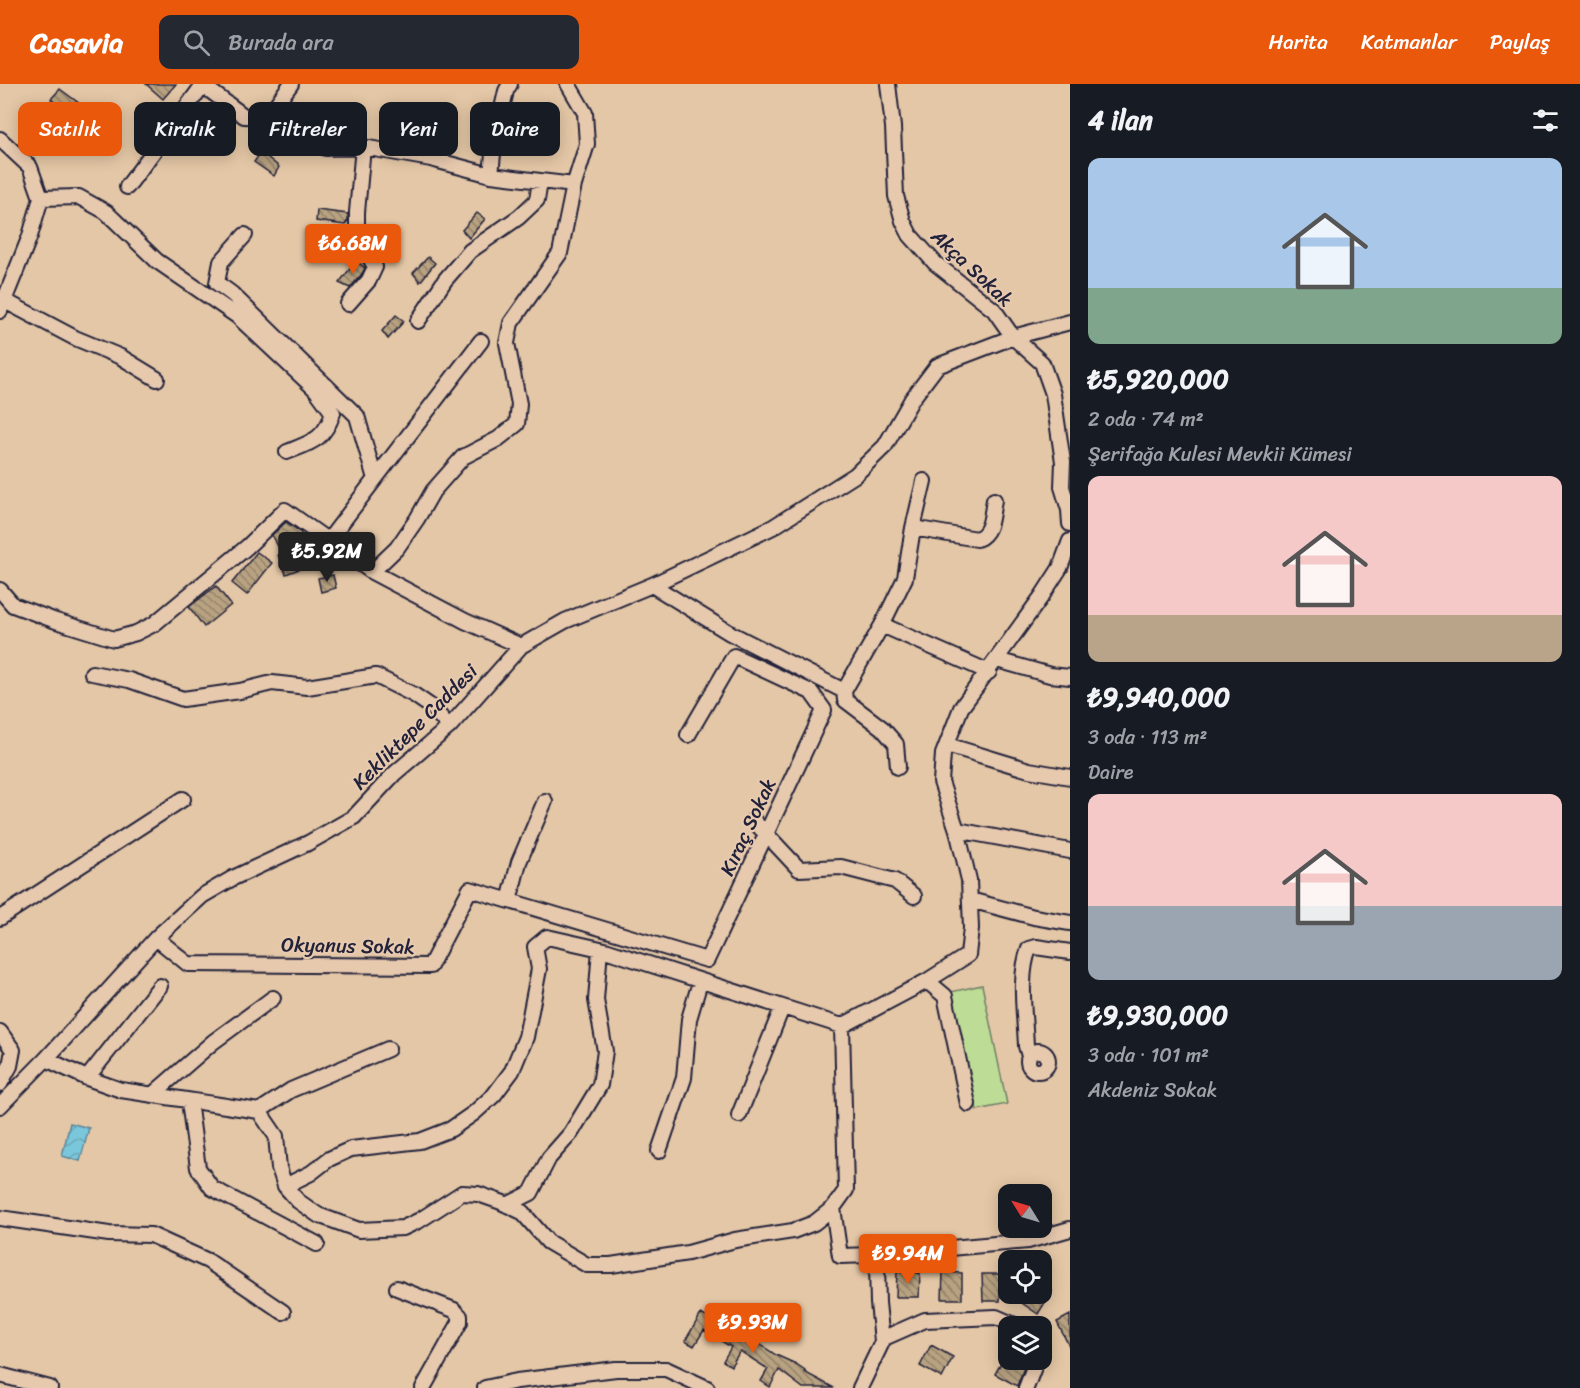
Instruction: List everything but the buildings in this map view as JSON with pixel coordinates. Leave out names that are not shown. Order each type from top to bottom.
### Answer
[{"type":"street","points":[[278,102],[291,84]]},
{"type":"street","points":[[491,175],[494,143],[510,84]]},
{"type":"street","points":[[372,572],[397,548],[433,490],[463,458],[498,439],[517,424],[519,404],[507,343],[511,323],[560,253],[574,185],[587,144],[585,113],[568,84]]},
{"type":"street","name":"Akça Sokak","points":[[888,84],[893,127],[896,196],[903,221],[910,235],[934,264],[994,310],[1013,338],[1042,363],[1053,394],[1063,462],[1062,487],[1069,510],[1070,524]]},
{"type":"street","points":[[127,187],[202,85],[244,116],[248,116]]},
{"type":"street","points":[[0,139],[30,167],[41,198],[30,236],[3,306],[121,357],[157,379]]},
{"type":"street","points":[[367,148],[431,159],[491,175],[574,185]]},
{"type":"street","points":[[348,304],[369,280],[375,267],[357,234],[362,156]]},
{"type":"street","points":[[418,321],[445,280],[470,251],[519,217],[537,200],[540,181]]},
{"type":"street","points":[[41,198],[79,197],[106,212],[157,261],[237,316],[316,390],[333,413],[327,429],[312,442],[287,452]]},
{"type":"street","points":[[245,235],[221,262],[217,283],[239,301],[357,416],[375,478]]},
{"type":"street","name":"Kekliktepe Caddesi","points":[[0,1106],[156,938],[202,896],[233,878],[308,843],[354,817],[394,774],[449,727],[521,646],[565,621],[652,585],[773,527],[855,475],[885,446],[912,399],[937,366],[1013,338],[1070,322]]},
{"type":"street","points":[[328,541],[480,341]]},
{"type":"street","points":[[898,767],[896,744],[882,728],[845,700],[844,691],[882,625],[905,578],[924,481]]},
{"type":"street","points":[[913,528],[977,539],[985,536],[989,528],[994,500]]},
{"type":"street","points":[[0,590],[13,605],[56,621],[114,639],[136,633],[154,624],[247,547],[285,510],[372,572],[465,621],[521,646]]},
{"type":"street","points":[[285,1186],[311,1173],[329,1159],[351,1149],[420,1141],[451,1129],[494,1095],[512,1071],[526,1037],[538,969],[536,947],[547,937],[600,949],[661,967],[842,1026],[927,981],[968,955],[971,928],[969,880],[957,830],[941,782],[943,754],[961,708],[998,660],[1060,568],[1070,541]]},
{"type":"street","points":[[652,585],[730,633],[844,691]]},
{"type":"street","points":[[882,625],[989,672]]},
{"type":"street","name":"Kıraç Sokak","points":[[688,735],[734,656],[811,692],[824,710],[707,960]]},
{"type":"street","points":[[998,660],[1050,675],[1070,677]]},
{"type":"street","points":[[92,673],[129,680],[183,699],[272,684],[307,687],[376,676],[414,695],[433,708],[449,727]]},
{"type":"street","points":[[947,745],[1029,770],[1070,777]]},
{"type":"street","points":[[0,918],[183,799]]},
{"type":"street","points":[[509,901],[519,862],[545,801]]},
{"type":"street","points":[[753,820],[799,869],[841,867],[895,881],[914,896]]},
{"type":"street","points":[[957,830],[1070,851]]},
{"type":"street","name":"Okyanus Sokak","points":[[156,938],[188,964],[430,966],[470,889],[707,960]]},
{"type":"street","points":[[970,900],[1070,924]]},
{"type":"street","points":[[1029,1056],[1026,1046],[1025,959],[1029,950],[1036,947],[1070,952]]},
{"type":"street","points":[[507,1205],[531,1193],[549,1158],[571,1133],[600,1085],[605,1051],[596,1000],[600,949]]},
{"type":"street","points":[[659,1151],[684,1078],[689,1019],[700,981]]},
{"type":"street","points":[[927,981],[945,996],[968,1104]]},
{"type":"street","points":[[87,1078],[160,986]]},
{"type":"street","points":[[152,1095],[213,1042],[273,998]]},
{"type":"street","points":[[739,1115],[782,1008]]},
{"type":"street","points":[[259,1111],[276,1136],[279,1168],[285,1186],[298,1201],[318,1215],[358,1230],[403,1228],[462,1193],[478,1194],[522,1212],[548,1242],[587,1264],[610,1264],[688,1253],[735,1240],[793,1231],[814,1223],[833,1208],[846,1190],[842,1026]]},
{"type":"street","points":[[0,1032],[13,1050],[10,1066],[0,1084]]},
{"type":"street","points":[[45,1059],[121,1090],[259,1111],[291,1090],[388,1049]]},
{"type":"street","points":[[189,1101],[198,1168],[212,1188],[317,1244]]},
{"type":"street","points":[[833,1208],[840,1256],[1028,1241],[1070,1228]]},
{"type":"street","points":[[1,1221],[109,1234],[151,1235],[208,1261],[283,1312]]},
{"type":"street","points":[[873,1255],[878,1265],[878,1303],[882,1341]]},
{"type":"street","points":[[397,1288],[454,1310],[460,1316],[460,1322],[423,1388]]},
{"type":"street","points":[[860,1388],[884,1338],[925,1320],[998,1318]]},
{"type":"street","points":[[485,1388],[616,1369],[666,1368],[707,1388]]},
{"type":"street","points":[[1026,1388],[1033,1370]]},
{"type":"street","points":[[0,1375],[50,1388]]},
{"type":"green space","points":[[982,985],[1007,1104],[977,1110],[951,992]]},
{"type":"water","points":[[70,1123],[89,1128],[80,1161],[62,1156]]}]
